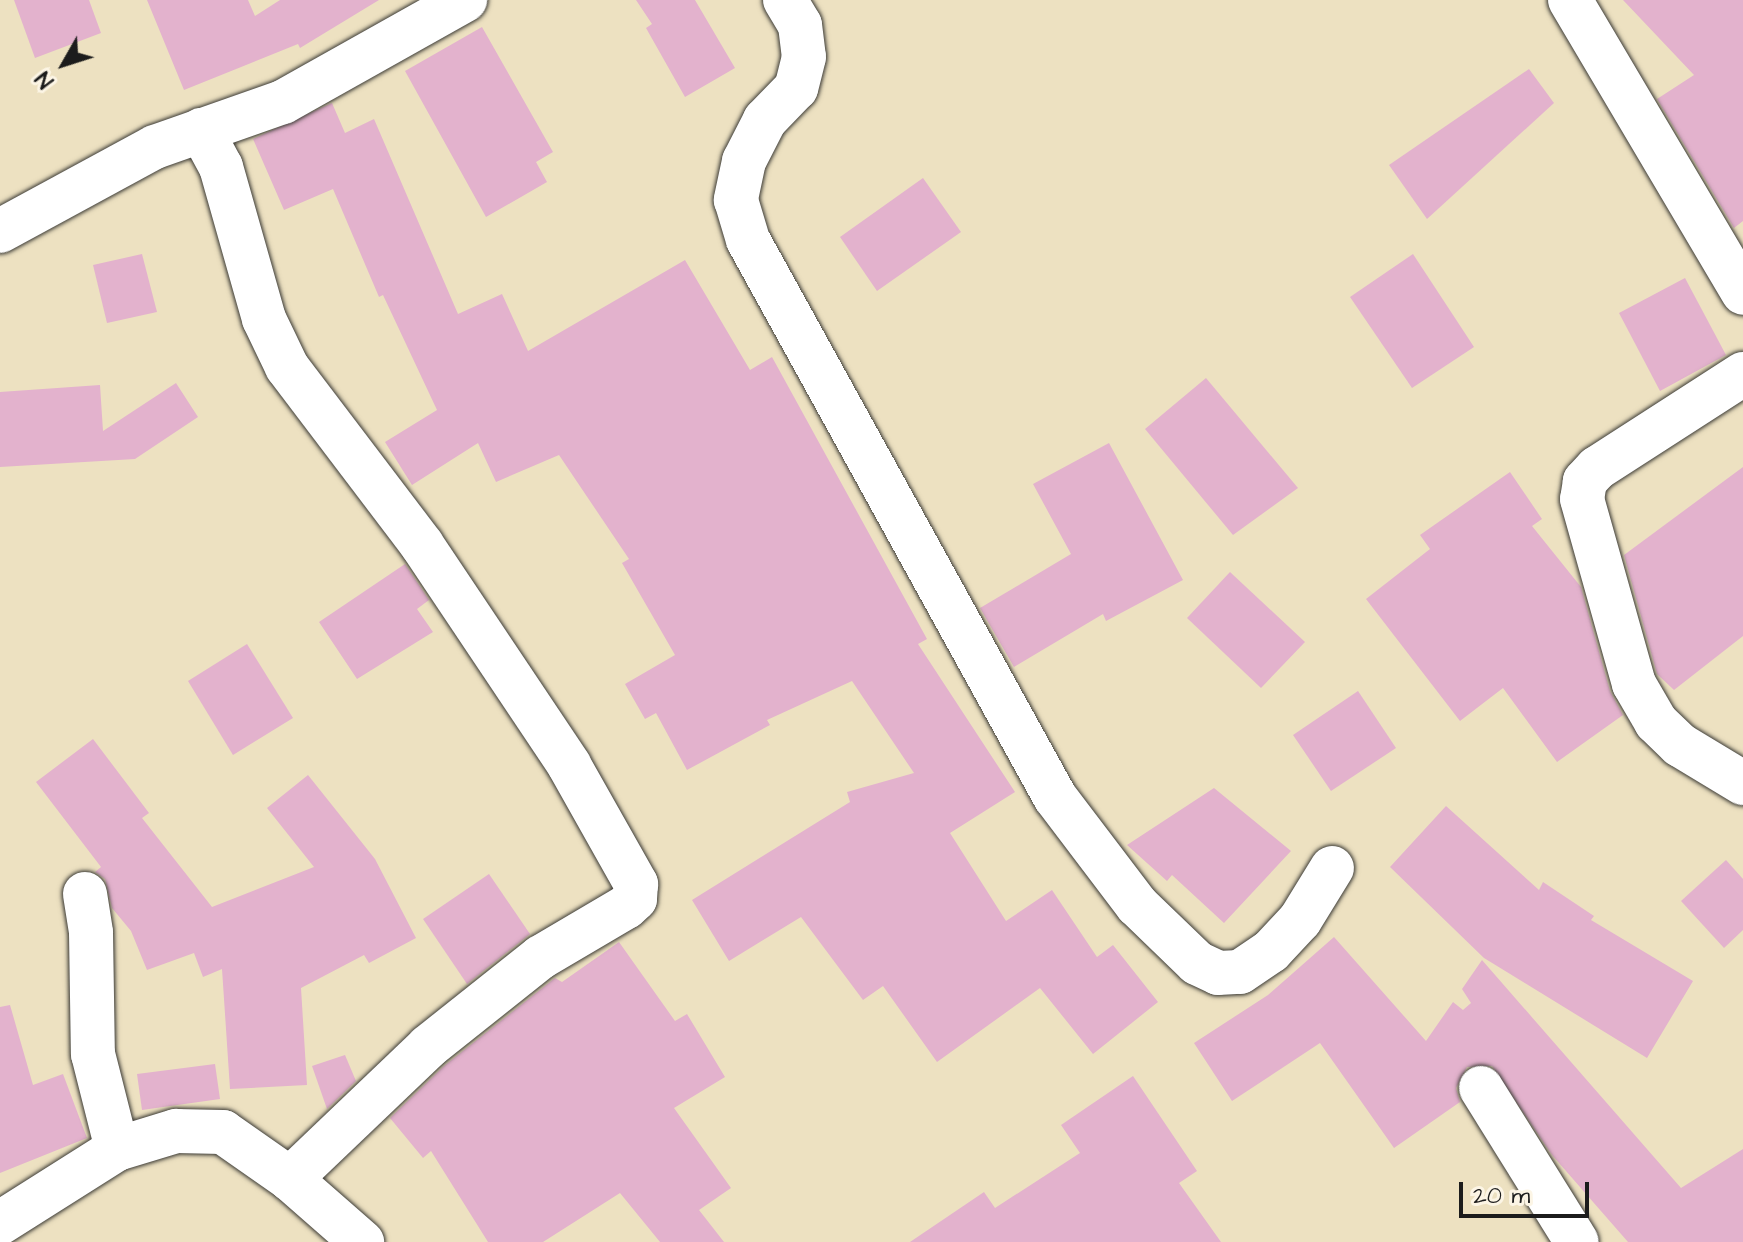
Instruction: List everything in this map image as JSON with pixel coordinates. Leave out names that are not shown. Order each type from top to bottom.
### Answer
[{"type":"street","points":[[0,231],[155,147],[296,96],[465,0]]},
{"type":"street","points":[[785,0],[800,25],[804,57],[796,88],[765,120],[744,161],[736,200],[748,240],[1055,797],[1137,905],[1197,963],[1218,973],[1240,972],[1271,951],[1300,920],[1332,868]]},
{"type":"street","points":[[1570,0],[1743,293]]},
{"type":"street","points":[[201,130],[221,167],[264,319],[287,367],[430,558],[569,765],[636,884],[635,899],[626,907],[541,957],[428,1047],[290,1179]]},
{"type":"street","points":[[1743,374],[1597,468],[1585,481],[1582,499],[1634,684],[1656,722],[1680,745],[1743,783]]},
{"type":"street","points":[[85,894],[91,933],[93,1054],[117,1149]]},
{"type":"street","points":[[1481,1088],[1577,1242]]},
{"type":"street","points":[[0,1223],[117,1149],[176,1131],[223,1132],[290,1179],[362,1242]]},
{"type":"building","points":[[14,0],[89,0],[101,33],[35,58]]},
{"type":"building","points":[[147,0],[248,0],[255,16],[280,0],[379,0],[300,48],[298,44],[184,90]]},
{"type":"building","points":[[636,0],[695,0],[735,68],[685,97],[646,28],[652,24]]},
{"type":"building","points":[[1623,0],[1743,0],[1743,221],[1734,228],[1657,99],[1694,75]]},
{"type":"building","points":[[482,27],[553,152],[536,162],[547,182],[486,217],[405,71]]},
{"type":"building","points":[[1529,69],[1554,103],[1427,219],[1389,165]]},
{"type":"building","points":[[332,103],[345,133],[374,119],[458,314],[502,294],[528,351],[685,260],[750,370],[772,357],[927,639],[918,644],[1015,792],[950,833],[1006,921],[1052,890],[1097,957],[1113,945],[1158,1002],[1093,1054],[1040,988],[937,1062],[883,986],[863,1000],[801,917],[729,961],[692,900],[850,802],[847,792],[914,773],[852,681],[767,720],[770,725],[687,770],[656,713],[645,719],[625,684],[675,655],[622,563],[629,559],[559,455],[496,482],[478,443],[412,485],[385,442],[437,410],[383,295],[379,297],[333,189],[284,210],[253,139]]},
{"type":"building","points":[[923,178],[961,232],[877,291],[840,237]]},
{"type":"building","points":[[142,254],[157,312],[107,323],[93,265]]},
{"type":"building","points":[[1413,254],[1474,347],[1412,388],[1350,297]]},
{"type":"building","points":[[1685,278],[1726,355],[1660,391],[1619,313]]},
{"type":"building","points":[[1206,378],[1298,488],[1233,535],[1145,429]]},
{"type":"building","points":[[176,383],[198,417],[135,459],[0,467],[0,392],[100,385],[103,431]]},
{"type":"building","points":[[1109,443],[1183,580],[1106,621],[1103,614],[1014,667],[980,608],[1071,554],[1033,484]]},
{"type":"building","points":[[1743,467],[1743,636],[1674,690],[1657,674],[1624,555]]},
{"type":"building","points":[[1510,472],[1542,519],[1532,526],[1581,587],[1610,691],[1623,715],[1557,762],[1503,688],[1460,721],[1366,599],[1430,549],[1420,535]]},
{"type":"building","points":[[405,564],[429,600],[417,609],[433,632],[357,679],[319,622]]},
{"type":"building","points":[[1230,572],[1305,642],[1261,688],[1187,618]]},
{"type":"building","points":[[247,644],[293,718],[233,755],[188,681]]},
{"type":"building","points":[[1358,691],[1396,748],[1331,791],[1293,735]]},
{"type":"building","points":[[93,739],[149,813],[142,818],[212,907],[314,867],[267,808],[308,775],[375,859],[416,938],[369,963],[364,955],[301,988],[307,1085],[230,1089],[222,969],[203,977],[194,953],[147,970],[131,931],[112,908],[105,879],[95,872],[101,867],[36,782]]},
{"type":"building","points":[[1214,788],[1291,851],[1224,923],[1172,875],[1167,881],[1127,845]]},
{"type":"building","points":[[1446,806],[1539,890],[1543,882],[1594,916],[1591,920],[1693,981],[1647,1058],[1484,958],[1390,867]]},
{"type":"building","points":[[1726,860],[1743,879],[1743,930],[1724,948],[1681,901]]},
{"type":"building","points":[[489,874],[530,934],[467,984],[423,919]]},
{"type":"building","points":[[1334,937],[1426,1041],[1453,1002],[1463,1010],[1471,1003],[1462,989],[1482,960],[1681,1188],[1743,1149],[1743,1242],[1628,1242],[1552,1155],[1492,1066],[1467,1067],[1456,1088],[1460,1102],[1394,1148],[1320,1043],[1232,1101],[1194,1043],[1268,995]]},
{"type":"building","points":[[619,942],[675,1021],[687,1014],[725,1077],[674,1108],[731,1188],[699,1210],[724,1242],[660,1242],[620,1193],[543,1242],[488,1242],[431,1151],[423,1158],[390,1118],[444,1066],[555,978],[562,982]]},
{"type":"building","points":[[10,1005],[33,1085],[63,1074],[87,1138],[0,1173],[0,1007]]},
{"type":"building","points":[[345,1055],[356,1081],[327,1109],[312,1066]]},
{"type":"building","points":[[215,1064],[220,1099],[142,1110],[137,1074]]},
{"type":"building","points":[[1133,1076],[1197,1171],[1179,1183],[1221,1242],[910,1242],[984,1192],[995,1208],[1080,1153],[1061,1125]]}]
